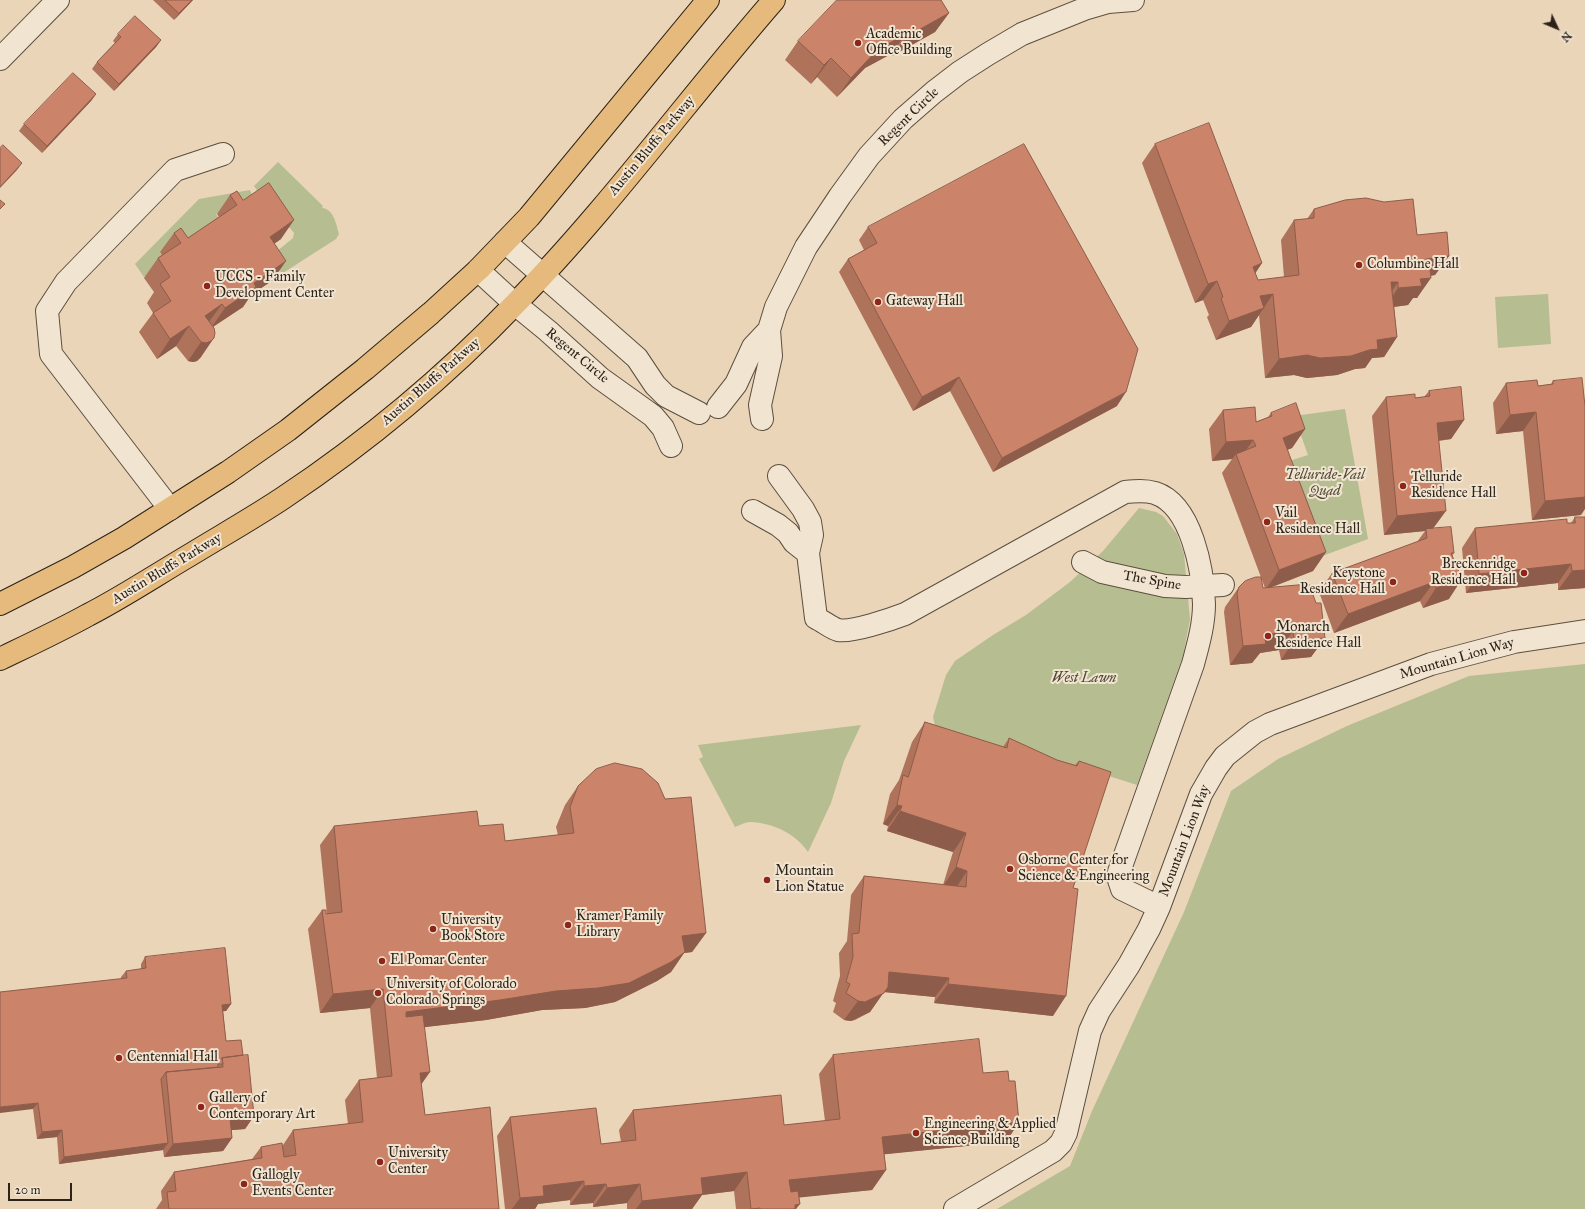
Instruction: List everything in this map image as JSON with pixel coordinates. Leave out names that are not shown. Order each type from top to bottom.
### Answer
[{"type":"main road","points":[[0,604],[73,567],[170,509],[228,472],[288,430],[366,369],[478,270],[529,217],[708,0]]},
{"type":"main road","name":"Austin Bluffs Parkway","points":[[0,659],[88,616],[152,579],[283,498],[328,467],[388,420],[465,354],[542,276],[663,134],[740,39],[774,0]]},
{"type":"street","points":[[0,59],[58,0]]},
{"type":"street","name":"Regent Circle","points":[[505,242],[636,358],[655,385],[666,396],[709,410],[736,384],[753,347],[768,330],[776,307],[806,246],[869,156],[903,119],[934,92],[964,69],[1022,34],[1084,9],[1108,2],[1133,0]]},
{"type":"street","points":[[170,509],[51,354],[47,311],[66,282],[175,170],[223,154]]},
{"type":"street","name":"Regent Circle","points":[[478,270],[600,378],[653,416],[663,428],[671,446]]},
{"type":"street","name":"Regent Circle","points":[[762,419],[760,405],[771,356],[768,330]]},
{"type":"street","points":[[779,476],[803,508],[810,522],[812,535],[808,553],[816,618],[839,630],[868,626],[905,614],[1125,492],[1139,490],[1155,493],[1164,497],[1176,508],[1183,518],[1194,541],[1201,568],[1212,586],[1204,605],[1201,634],[1193,664],[1119,872],[1119,880],[1122,889],[1159,907]]},
{"type":"street","points":[[753,510],[778,525],[788,533],[794,542],[808,553]]},
{"type":"street","name":"The Spine","points":[[1083,562],[1102,572],[1165,586],[1186,588],[1212,586]]},
{"type":"street","name":"Mountain Lion Way","points":[[955,1209],[1035,1163],[1053,1151],[1061,1143],[1066,1133],[1090,1031],[1099,1011],[1129,965],[1149,930],[1201,794],[1208,780],[1226,756],[1255,732],[1285,718],[1431,664],[1514,642],[1585,631]]},
{"type":"green space","points":[[278,162],[323,206],[322,208],[326,209],[332,214],[339,234],[336,239],[283,273],[277,267],[276,252],[293,238],[294,233],[290,228],[283,228],[254,186]]},
{"type":"green space","points":[[250,190],[255,202],[224,210],[216,214],[223,224],[167,247],[160,252],[167,262],[144,277],[135,264],[199,199]]},
{"type":"green space","points":[[1548,294],[1551,344],[1498,348],[1495,297]]},
{"type":"green space","name":"Telluride-Vail Quad","points":[[1345,409],[1368,539],[1317,558],[1283,463],[1308,455],[1294,416]]},
{"type":"green space","name":"West Lawn","points":[[1139,508],[1156,512],[1163,516],[1177,534],[1184,554],[1190,619],[1183,656],[1137,785],[1071,764],[1065,780],[936,730],[933,717],[946,675],[955,661],[1026,615],[1070,582],[1103,551]]},
{"type":"green space","points":[[1585,664],[1585,1209],[997,1209],[1070,1166],[1092,1111],[1184,912],[1231,791],[1278,759],[1347,726],[1469,676]]},
{"type":"green space","points":[[861,725],[844,761],[831,803],[808,852],[797,839],[790,834],[767,824],[750,822],[735,827],[699,759],[703,757],[698,745]]},
{"type":"building","points":[[165,0],[192,0],[179,13]]},
{"type":"building","name":"Academic Office Building","points":[[837,0],[941,0],[949,13],[906,37],[905,35],[878,49],[851,78],[831,58],[824,65],[798,41]]},
{"type":"building","points":[[135,16],[161,40],[119,84],[97,62],[121,37],[118,34]]},
{"type":"building","points":[[73,73],[96,94],[47,146],[24,124]]},
{"type":"building","name":"Columbine Hall","points":[[1209,123],[1262,263],[1253,267],[1258,280],[1299,275],[1294,220],[1314,218],[1314,209],[1345,200],[1366,198],[1384,202],[1413,199],[1417,235],[1447,232],[1449,256],[1426,259],[1426,262],[1429,262],[1431,278],[1420,279],[1422,286],[1398,288],[1398,282],[1391,282],[1397,337],[1377,340],[1378,349],[1369,350],[1351,356],[1320,358],[1307,355],[1279,359],[1273,294],[1260,296],[1264,308],[1229,321],[1217,281],[1208,284],[1155,144]]},
{"type":"building","points":[[1024,144],[1138,349],[1126,392],[1002,458],[959,377],[922,397],[848,259],[877,243],[868,227]]},
{"type":"building","points":[[3,145],[22,163],[0,187],[0,148]]},
{"type":"building","name":"UCCS - Family Development Center","points":[[269,183],[294,220],[270,237],[286,261],[254,283],[256,287],[225,308],[222,304],[205,316],[214,328],[214,338],[211,341],[206,343],[201,342],[189,326],[170,339],[153,313],[171,301],[160,284],[170,277],[158,258],[181,243],[174,233],[181,228],[188,238],[237,205],[230,195],[237,191],[243,200]]},
{"type":"building","points":[[0,200],[5,204],[0,209]]},
{"type":"building","points":[[1582,378],[1585,406],[1585,497],[1545,501],[1536,412],[1510,415],[1506,383],[1537,380],[1538,386],[1553,384],[1553,381]]},
{"type":"building","name":"Telluride Residence Hall","points":[[1461,387],[1464,420],[1437,423],[1446,511],[1397,516],[1386,397],[1415,394],[1415,398],[1430,396],[1429,391]]},
{"type":"building","points":[[1296,403],[1305,429],[1283,438],[1326,552],[1279,570],[1236,454],[1256,446],[1253,440],[1226,442],[1223,410],[1255,407],[1256,422],[1272,416],[1271,413]]},
{"type":"building","points":[[1575,517],[1585,517],[1585,570],[1572,571],[1571,564],[1479,574],[1475,528],[1567,519],[1567,523],[1575,523]]},
{"type":"building","points":[[1451,527],[1454,553],[1451,553],[1462,579],[1436,588],[1434,582],[1348,614],[1332,573],[1427,538],[1426,529]]},
{"type":"building","points":[[1256,577],[1261,577],[1263,588],[1309,584],[1316,603],[1321,603],[1325,638],[1294,640],[1293,631],[1264,635],[1266,644],[1243,646],[1237,593],[1239,587],[1245,581]]},
{"type":"building","name":"Osborne Center for Science & Engineering","points":[[925,722],[1007,748],[1009,738],[1057,760],[1077,766],[1079,761],[1111,772],[1073,888],[1078,889],[1066,996],[948,984],[949,978],[889,972],[888,987],[884,993],[865,1002],[858,1001],[846,993],[850,984],[846,982],[853,957],[852,934],[859,933],[864,876],[966,887],[967,871],[956,867],[966,833],[900,811],[902,806],[897,805],[903,775],[908,777]]},
{"type":"building","points":[[615,763],[642,769],[658,783],[665,799],[691,797],[706,933],[682,936],[685,952],[671,962],[629,983],[598,988],[556,991],[406,1012],[406,1017],[423,1015],[430,1072],[420,1073],[425,1115],[490,1107],[499,1209],[169,1209],[167,1192],[176,1191],[174,1172],[262,1158],[261,1147],[282,1143],[284,1157],[296,1155],[293,1130],[363,1122],[359,1080],[392,1076],[383,989],[333,994],[322,910],[326,910],[326,914],[342,912],[334,826],[477,811],[479,826],[503,824],[505,841],[574,833],[570,807],[578,786],[596,769]]},
{"type":"building","name":"Centennial Hall","points":[[225,948],[231,1004],[222,1005],[226,1041],[241,1040],[243,1055],[222,1058],[223,1064],[218,1064],[218,1067],[166,1072],[161,1079],[168,1143],[64,1157],[62,1130],[42,1132],[38,1103],[0,1107],[0,992],[127,978],[126,971],[146,968],[145,957]]},
{"type":"building","name":"Engineering & Applied Science Building","points":[[979,1039],[983,1073],[1008,1071],[1009,1081],[1015,1081],[1019,1122],[882,1137],[886,1170],[789,1180],[791,1192],[798,1191],[800,1204],[795,1205],[795,1209],[751,1209],[747,1172],[701,1178],[703,1194],[642,1201],[640,1184],[607,1188],[606,1184],[584,1186],[584,1181],[543,1186],[544,1196],[520,1198],[510,1117],[596,1108],[601,1144],[636,1140],[633,1110],[781,1095],[784,1125],[840,1119],[833,1055]]},
{"type":"building","name":"Gallery of Contemporary Art","points":[[248,1055],[254,1116],[230,1118],[232,1138],[173,1144],[166,1072],[223,1067],[222,1058]]},
{"type":"place","name":"Academic Office Building","points":[[858,43]]},
{"type":"place","name":"Columbine Hall","points":[[1359,265]]},
{"type":"place","name":"UCCS - Family Development Center","points":[[207,286]]},
{"type":"place","name":"Gateway Hall","points":[[878,302]]},
{"type":"place","name":"Telluride Residence Hall","points":[[1403,486]]},
{"type":"place","name":"Vail Residence Hall","points":[[1267,522]]},
{"type":"place","name":"Breckenridge Residence Hall","points":[[1524,573]]},
{"type":"place","name":"Keystone Residence Hall","points":[[1393,582]]},
{"type":"place","name":"Monarch Residence Hall","points":[[1268,636]]},
{"type":"place","name":"Osborne Center for Science & Engineering","points":[[1010,869]]},
{"type":"place","name":"Mountain Lion Statue","points":[[767,880]]},
{"type":"place","name":"Kramer Family Library","points":[[568,925]]},
{"type":"place","name":"University Book Store","points":[[433,929]]},
{"type":"place","name":"El Pomar Center","points":[[382,961]]},
{"type":"place","name":"University of Colorado Colorado Springs","points":[[378,993]]},
{"type":"place","name":"Centennial Hall","points":[[119,1058]]},
{"type":"place","name":"Gallery of Contemporary Art","points":[[201,1107]]},
{"type":"place","name":"Engineering & Applied Science Building","points":[[916,1133]]},
{"type":"place","name":"University Center","points":[[380,1162]]},
{"type":"place","name":"Gallogly Events Center","points":[[244,1184]]}]
